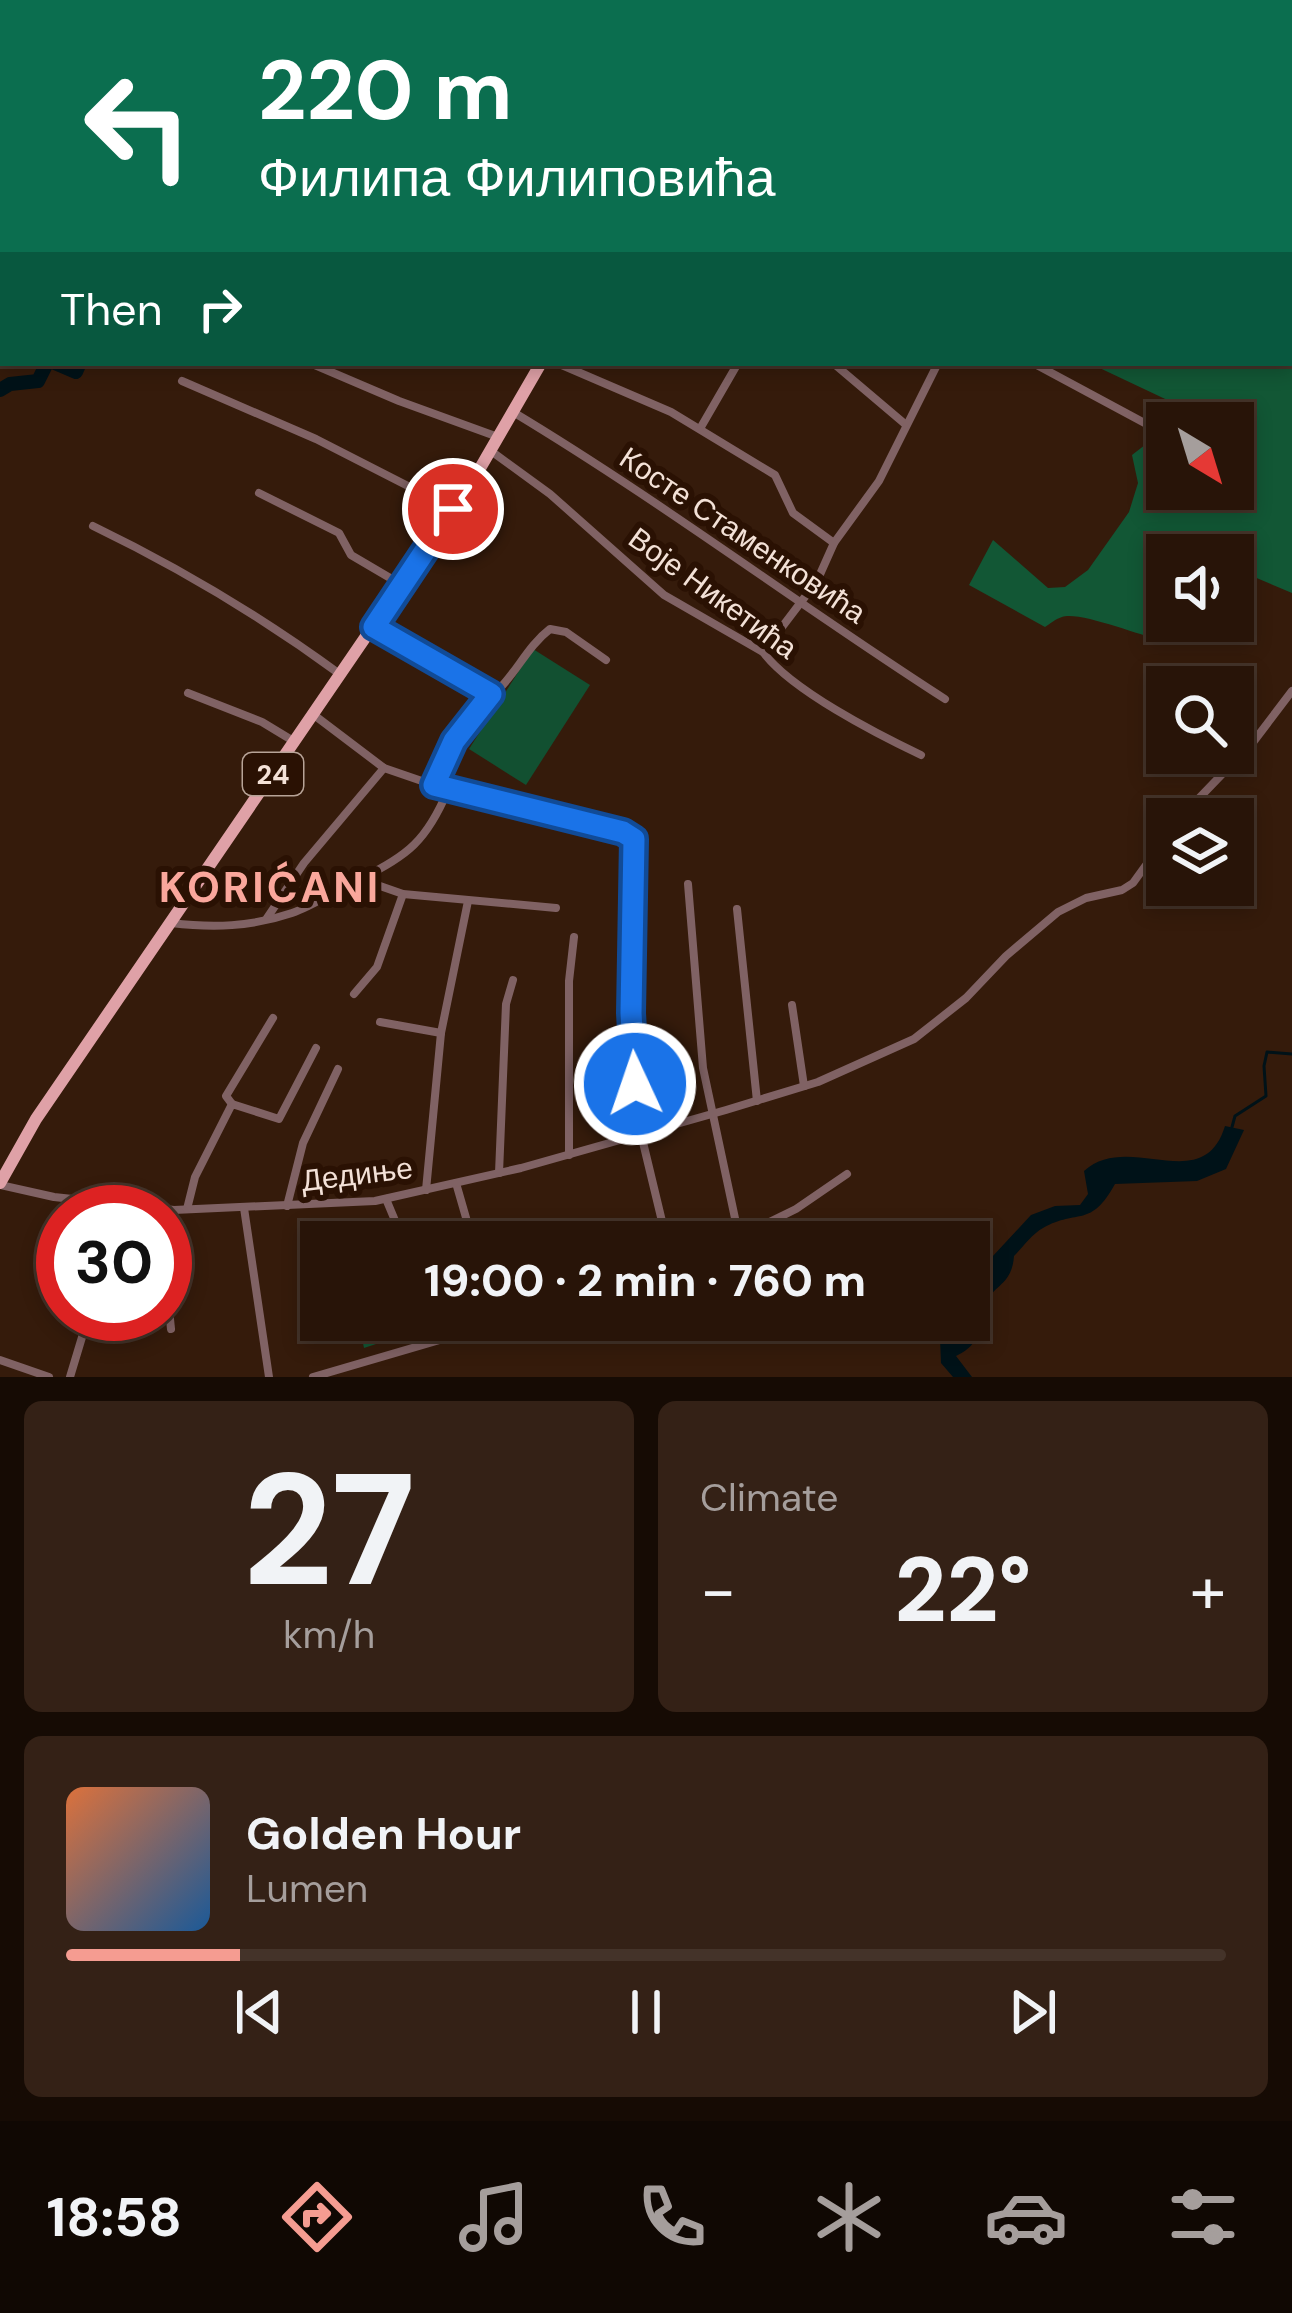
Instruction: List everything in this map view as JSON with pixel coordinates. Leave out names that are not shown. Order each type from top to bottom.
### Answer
[{"type":"main road","name":"24","points":[[0,1184],[36,1119],[453,509],[539,366]]},
{"type":"street","points":[[317,366],[499,437]]},
{"type":"street","points":[[563,366],[700,428],[775,475],[793,513],[834,543]]},
{"type":"street","points":[[700,428],[736,366]]},
{"type":"street","points":[[837,366],[905,424]]},
{"type":"street","points":[[763,652],[800,605],[834,543],[879,481],[936,366]]},
{"type":"street","points":[[1039,366],[1146,424]]},
{"type":"street","points":[[182,381],[316,439],[453,509]]},
{"type":"street","name":"Косте Стаменковића","points":[[513,412],[945,699]]},
{"type":"street","name":"Воје Никетића","points":[[491,451],[550,494],[664,595],[763,652],[802,686],[883,737],[921,755]]},
{"type":"street","points":[[259,493],[339,532],[351,555],[401,585]]},
{"type":"street","points":[[93,526],[214,590],[341,675]]},
{"type":"street","points":[[374,627],[491,694]]},
{"type":"street","points":[[434,785],[454,741],[533,642],[550,629],[566,632],[606,660]]},
{"type":"street","points":[[1199,798],[1254,741],[1292,691]]},
{"type":"street","points":[[188,693],[262,722],[295,742]]},
{"type":"street","points":[[314,715],[384,768],[448,790],[631,835],[636,845],[631,1013],[641,1134],[662,1221]]},
{"type":"street","points":[[266,920],[304,863],[384,768]]},
{"type":"street","points":[[171,922],[217,928],[296,911],[388,865],[422,840],[448,790]]},
{"type":"street","name":"Дедиње","points":[[192,1209],[386,1199],[499,1174],[804,1086],[914,1039],[966,998],[1058,912],[1086,898],[1122,890],[1146,865]]},
{"type":"street","points":[[360,879],[403,894],[556,908]]},
{"type":"street","points":[[688,884],[704,1068],[735,1221]]},
{"type":"street","points":[[354,994],[376,967],[403,894]]},
{"type":"street","points":[[427,1190],[441,1033],[468,901]]},
{"type":"street","points":[[737,910],[757,1101]]},
{"type":"street","points":[[569,1155],[569,982],[574,937]]},
{"type":"street","points":[[499,1174],[506,1004],[513,980]]},
{"type":"street","points":[[792,1005],[804,1086]]},
{"type":"street","points":[[273,1018],[226,1096],[232,1104],[279,1118],[316,1048]]},
{"type":"street","points":[[380,1022],[441,1033]]},
{"type":"street","points":[[287,1206],[303,1143],[338,1069]]},
{"type":"street","points":[[192,1188],[232,1104]]},
{"type":"street","points":[[772,1221],[847,1174]]},
{"type":"street","name":"Дедиње","points":[[0,1184],[36,1195]]},
{"type":"street","points":[[456,1184],[467,1221]]},
{"type":"street","points":[[386,1199],[395,1221]]},
{"type":"street","points":[[244,1208],[269,1377]]},
{"type":"street","points":[[70,1377],[81,1341]]},
{"type":"street","points":[[313,1377],[433,1341]]},
{"type":"street","points":[[0,1360],[49,1377]]},
{"type":"green space","points":[[1095,366],[1292,366],[1292,593],[1254,577],[1254,534],[1146,534],[1146,635],[1070,616],[1045,627],[969,585],[993,540],[1048,588],[1065,587],[1088,570],[1129,512],[1138,483],[1132,455],[1146,444],[1146,510],[1254,510],[1254,402],[1172,402]]},
{"type":"green space","points":[[533,649],[590,685],[526,785],[469,749]]},
{"type":"shaded area","points":[[1225,1126],[1244,1130],[1226,1169],[1197,1181],[1115,1184],[1091,1212],[1043,1228],[1014,1256],[1010,1274],[990,1297],[992,1257],[1031,1215],[1055,1206],[1080,1205],[1088,1194],[1084,1171],[1102,1160],[1122,1157],[1200,1158],[1214,1147]]},
{"type":"shaded area","points":[[940,1341],[974,1341],[956,1356],[972,1377],[953,1377],[941,1363]]},
{"type":"waterway","points":[[0,390],[38,381],[46,366]]},
{"type":"waterway","points":[[62,366],[76,372],[79,366]]},
{"type":"waterway","points":[[1232,1127],[1235,1116],[1266,1096],[1267,1052],[1292,1054]]},
{"type":"district","name":"KORIĆANI","points":[[270,887]]},
{"type":"route","points":[[453,509],[374,627],[491,694],[454,741],[434,785],[623,832],[634,839],[631,1013],[635,1084]]}]
